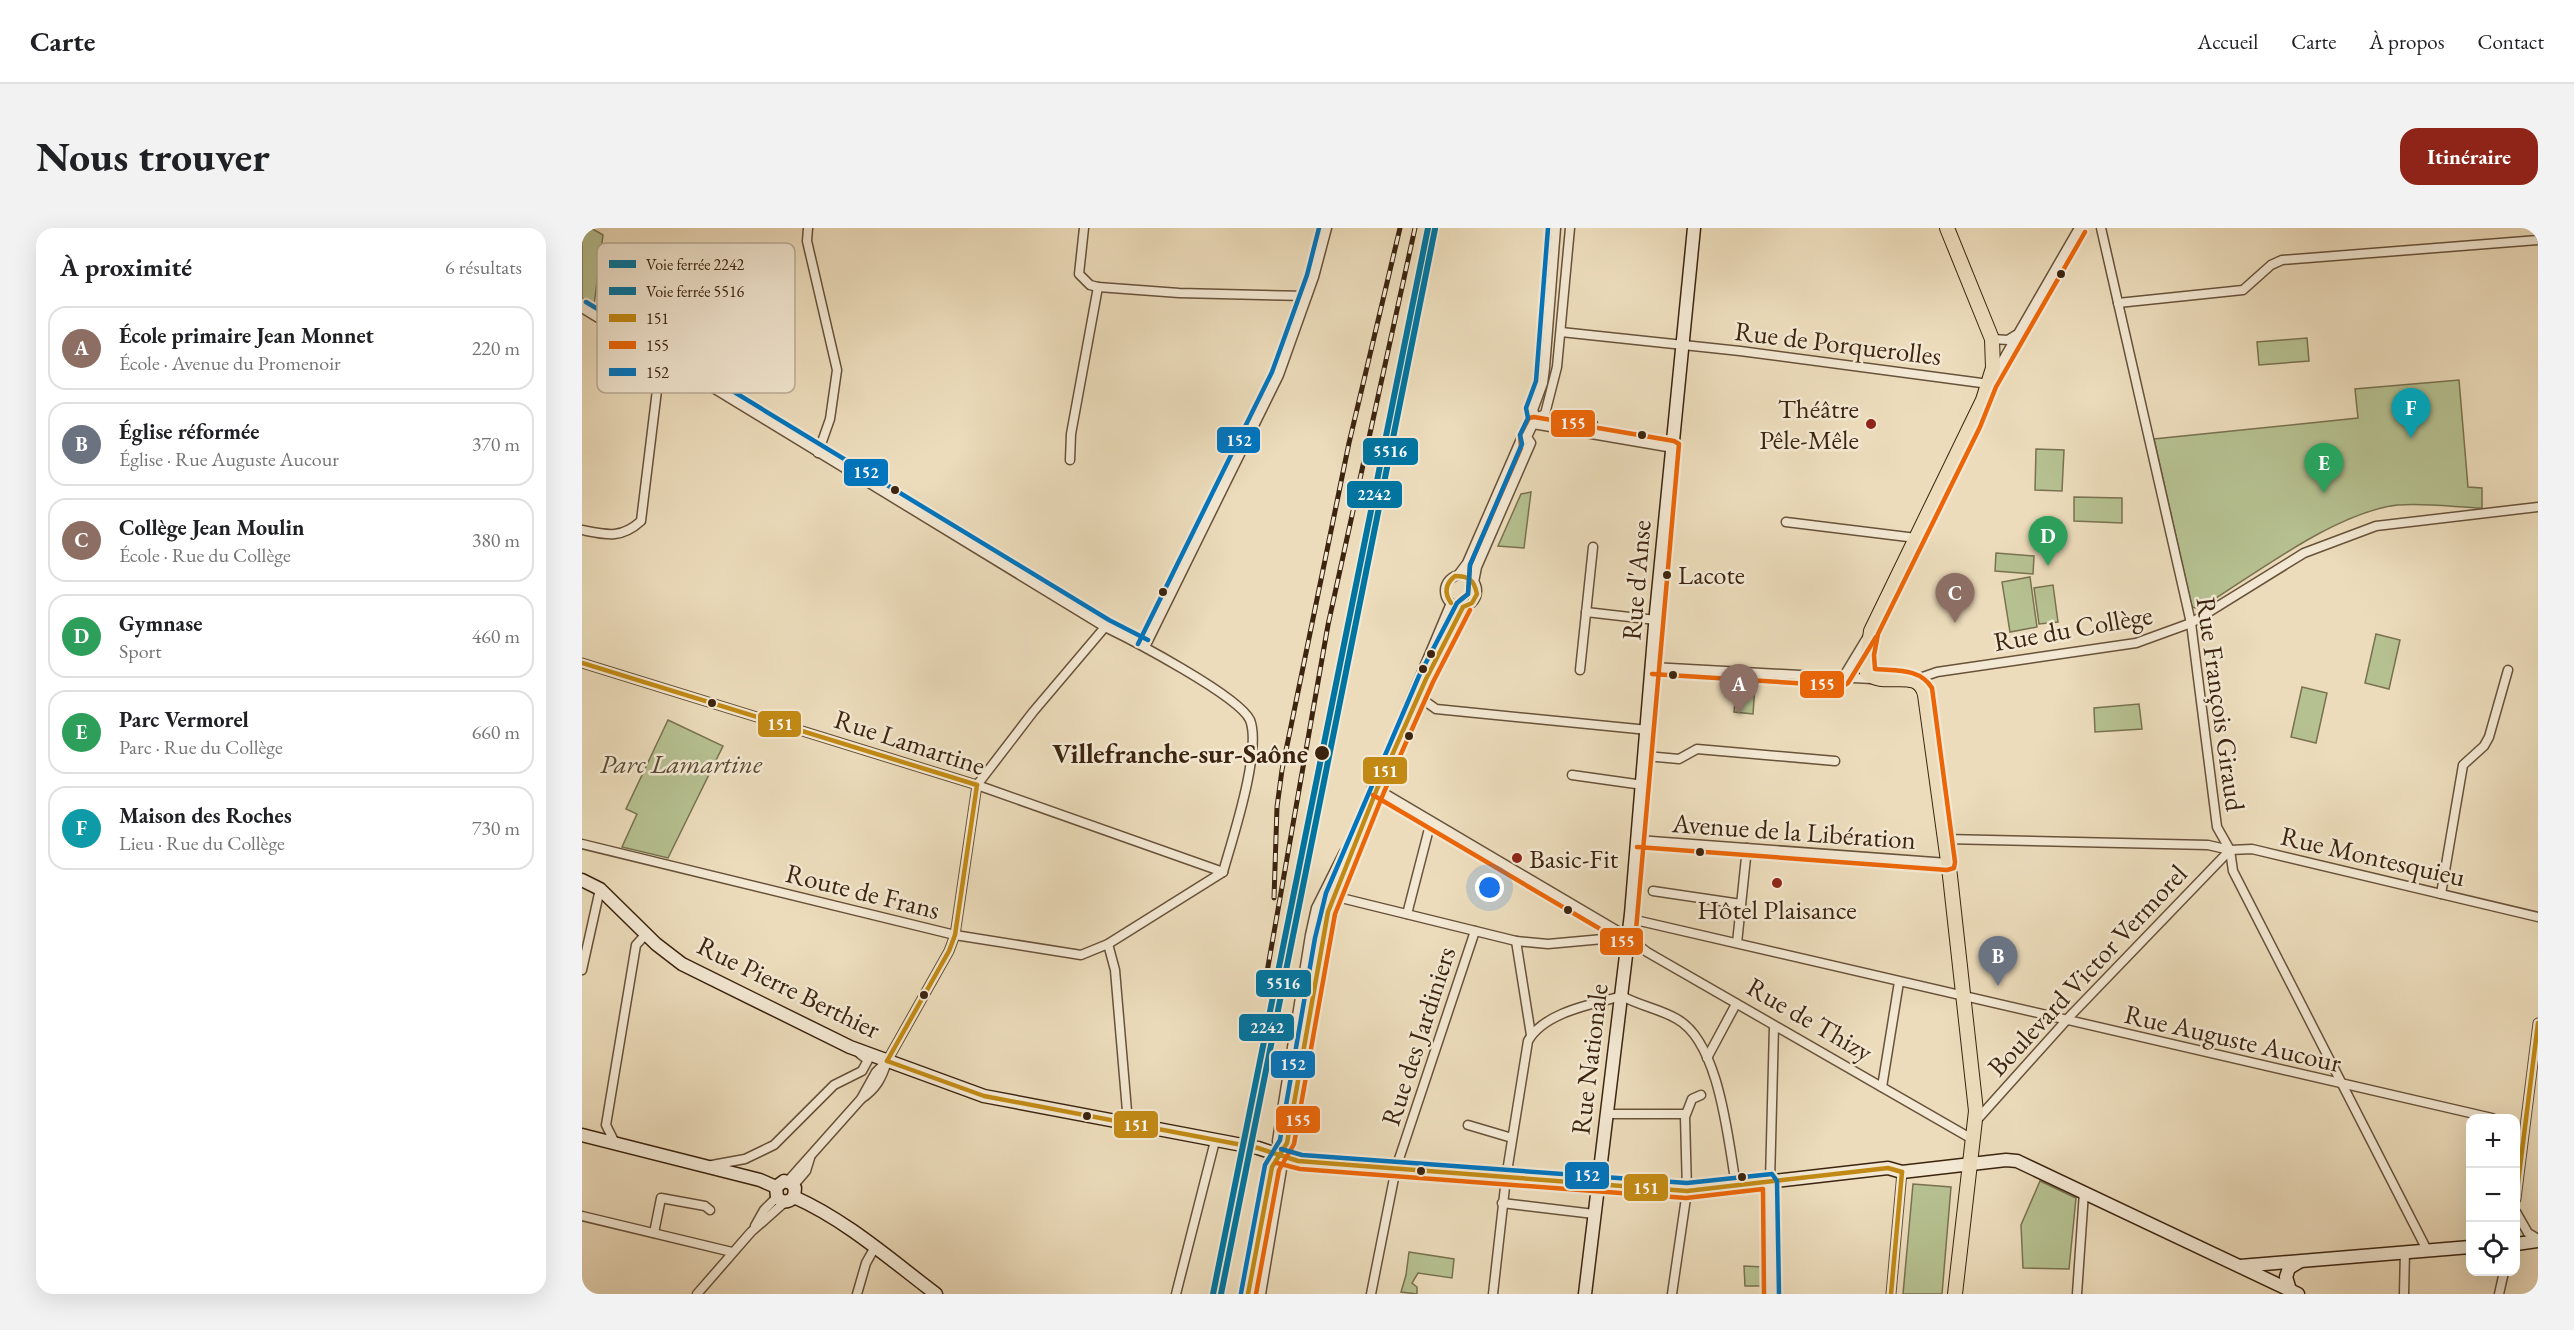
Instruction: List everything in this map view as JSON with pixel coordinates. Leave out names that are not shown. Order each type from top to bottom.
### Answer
[{"type":"main road","points":[[1947,228],[1992,346],[1993,368],[1980,408],[1871,631],[1866,663],[1867,673],[1876,679],[1914,680],[1922,686],[1925,695],[1964,998],[1975,1122],[1955,1294]]},
{"type":"street","points":[[808,228],[807,241],[837,370],[830,419],[818,453]]},
{"type":"street","points":[[1084,228],[1079,274],[1090,285],[1179,293],[1307,296]]},
{"type":"street","points":[[1145,647],[1279,375],[1307,296],[1327,228]]},
{"type":"street","points":[[1458,576],[1467,563],[1521,439],[1527,437],[1534,421],[1533,410],[1543,383],[1545,368],[1556,228]]},
{"type":"street","points":[[1534,421],[1545,414],[1550,400],[1561,332],[1570,228]]},
{"type":"street","name":"Rue d'Anse","points":[[1628,937],[1694,228]]},
{"type":"street","points":[[1989,384],[2079,228]]},
{"type":"street","name":"Rue François Giraud","points":[[2101,229],[2191,623],[2213,810],[2221,838],[2230,849],[2233,871],[2427,1250]]},
{"type":"street","points":[[2118,303],[2243,290],[2271,265],[2290,259],[2538,240]]},
{"type":"street","points":[[1070,460],[1071,434],[1098,287]]},
{"type":"street","points":[[582,308],[597,317]]},
{"type":"street","name":"Rue de Porquerolles","points":[[1561,332],[1989,384]]},
{"type":"street","points":[[1992,346],[2019,333]]},
{"type":"street","points":[[582,530],[607,535],[628,532],[641,521],[657,393]]},
{"type":"street","points":[[721,393],[1105,627],[1145,647],[1235,704],[1250,720],[1252,753],[1241,807],[1223,872]]},
{"type":"street","points":[[1534,421],[1592,428],[1673,447]]},
{"type":"street","points":[[1474,582],[1477,567],[1531,443],[1527,437]]},
{"type":"street","name":"Rue du Collège","points":[[1914,680],[1937,672],[2136,643],[2191,623],[2286,563],[2349,534],[2376,526],[2538,507]]},
{"type":"street","points":[[1786,522],[1916,538]]},
{"type":"street","points":[[1580,670],[1593,547]]},
{"type":"street","points":[[1374,788],[1463,607],[1475,598],[1477,591],[1474,582],[1469,577],[1458,576],[1450,579],[1446,587],[1446,596],[1451,603],[1463,607]]},
{"type":"street","points":[[1248,1294],[1272,1167],[1287,1143],[1328,895],[1451,603]]},
{"type":"street","points":[[1586,612],[1656,620]]},
{"type":"street","points":[[697,1294],[752,1232],[764,1210],[806,1171],[811,1158],[861,1099],[876,1072],[887,1060],[949,951],[955,935],[977,785],[1033,712],[1105,627]]},
{"type":"street","points":[[1842,679],[1871,631]]},
{"type":"street","name":"Rue Lamartine","points":[[582,663],[977,785],[1223,872]]},
{"type":"street","points":[[1652,667],[1842,679],[1876,679]]},
{"type":"street","points":[[2441,894],[2463,765],[2484,746],[2489,737],[2508,670]]},
{"type":"street","points":[[1418,696],[1436,709],[1648,730]]},
{"type":"street","points":[[1646,756],[1678,759],[1697,749],[1835,761]]},
{"type":"street","points":[[1572,775],[1643,785]]},
{"type":"street","name":"Rue de Thizy","points":[[1374,788],[1628,937],[1647,952],[1972,1139]]},
{"type":"street","points":[[1407,914],[1431,820]]},
{"type":"street","name":"Rue Montesquieu","points":[[1945,839],[2208,845],[2230,849],[2252,849],[2538,917]]},
{"type":"street","name":"Avenue de la Libération","points":[[1638,840],[1948,863]]},
{"type":"street","name":"Route de Frans","points":[[582,844],[955,935],[1081,955],[1108,944],[1223,872]]},
{"type":"street","points":[[1737,943],[1747,849]]},
{"type":"street","name":"Boulevard Victor Vermorel","points":[[1975,1122],[2066,1021],[2230,849]]},
{"type":"street","name":"Rue Pierre Berthier","points":[[582,880],[600,890],[682,964],[850,1047],[984,1096],[1258,1148],[1301,1162],[1687,1191],[1888,1168],[1902,1172],[1969,1164]]},
{"type":"street","points":[[582,970],[600,890]]},
{"type":"street","points":[[1653,891],[1741,904]]},
{"type":"street","points":[[1328,895],[1516,941],[1548,944],[1628,937]]},
{"type":"street","name":"Rue Auguste Aucour","points":[[1631,919],[2471,1114]]},
{"type":"street","name":"Rue des Jardiniers","points":[[1371,1294],[1396,1168],[1475,931]]},
{"type":"street","points":[[615,1143],[606,1125],[636,945],[647,933]]},
{"type":"street","name":"Rue Nationale","points":[[1585,1294],[1628,937]]},
{"type":"street","points":[[1493,1294],[1502,1203],[1526,1050],[1531,1035],[1516,941]]},
{"type":"street","points":[[1108,944],[1115,970],[1127,1111],[1138,1127]]},
{"type":"street","points":[[1882,1087],[1899,982]]},
{"type":"street","points":[[1531,1035],[1561,1013],[1622,996],[1682,1022],[1707,1058],[1719,1093],[1736,1185]]},
{"type":"street","points":[[1707,1058],[1736,1004]]},
{"type":"street","points":[[2520,1125],[2538,1023]]},
{"type":"street","points":[[1772,1294],[1770,1181],[1774,1026]]},
{"type":"street","points":[[699,1165],[744,1159],[774,1145],[834,1085],[862,1071],[868,1060],[850,1047]]},
{"type":"street","points":[[1672,1294],[1687,1191],[1685,1114],[1692,1099],[1701,1095]]},
{"type":"street","points":[[1606,1114],[1685,1114]]},
{"type":"street","points":[[1468,1125],[1512,1138]]},
{"type":"street","points":[[582,1135],[760,1180],[809,1204],[875,1247],[936,1294]]},
{"type":"street","points":[[1176,1294],[1215,1141]]},
{"type":"street","points":[[1261,1294],[1282,1169],[1279,1156]]},
{"type":"street","points":[[1969,1164],[1994,1160],[2017,1161],[2294,1292]]},
{"type":"street","points":[[1892,1294],[1902,1172]]},
{"type":"street","points":[[2076,1294],[2084,1192]]},
{"type":"street","points":[[654,1233],[661,1198],[705,1206],[710,1210]]},
{"type":"street","points":[[1502,1203],[1594,1214]]},
{"type":"street","points":[[582,1216],[732,1252]]},
{"type":"street","points":[[2520,1219],[2528,1233],[2538,1240]]},
{"type":"street","points":[[2520,1243],[2538,1240]]},
{"type":"street","points":[[857,1294],[866,1263],[875,1247]]},
{"type":"street","points":[[2240,1266],[2466,1247]]},
{"type":"street","points":[[2404,1294],[2405,1251]]},
{"type":"street","points":[[2294,1292],[2286,1277],[2289,1268],[2300,1261]]},
{"type":"street","points":[[2499,1294],[2503,1276]]},
{"type":"green space","points":[[582,228],[591,228],[603,235],[602,243],[597,243],[597,282],[594,305],[582,298]]},
{"type":"green space","points":[[2307,338],[2309,361],[2259,365],[2257,342]]},
{"type":"green space","points":[[2459,380],[2468,487],[2482,488],[2482,508],[2398,505],[2374,510],[2348,519],[2322,532],[2199,609],[2192,607],[2154,439],[2358,418],[2355,389]]},
{"type":"green space","points":[[2036,449],[2064,450],[2062,491],[2035,490]]},
{"type":"green space","points":[[1531,492],[1524,548],[1498,546],[1521,494]]},
{"type":"green space","points":[[2074,497],[2122,498],[2122,523],[2074,521]]},
{"type":"green space","points":[[1996,553],[2034,556],[2033,574],[1995,571]]},
{"type":"green space","points":[[2030,577],[2037,627],[2010,632],[2002,582]]},
{"type":"green space","points":[[2053,585],[2058,622],[2039,624],[2034,588]]},
{"type":"green space","points":[[2376,634],[2400,640],[2389,689],[2365,683]]},
{"type":"green space","points":[[1737,683],[1755,685],[1753,714],[1734,712]]},
{"type":"green space","points":[[2302,687],[2327,693],[2316,743],[2291,737]]},
{"type":"green space","points":[[2139,704],[2142,729],[2095,732],[2094,708]]},
{"type":"green space","name":"Parc Lamartine","points":[[668,720],[723,746],[668,858],[622,847],[637,814],[626,809]]},
{"type":"green space","points":[[2040,1181],[2076,1198],[2069,1269],[2023,1268],[2021,1225]]},
{"type":"green space","points":[[1913,1184],[1951,1187],[1942,1294],[1903,1294]]},
{"type":"green space","points":[[1409,1252],[1454,1259],[1452,1278],[1418,1273],[1412,1283],[1417,1287],[1417,1294],[1401,1292]]},
{"type":"green space","points":[[1744,1266],[1763,1267],[1763,1286],[1745,1286]]},
{"type":"railway","points":[[1274,898],[1277,807],[1282,770],[1349,443],[1400,228]]},
{"type":"railway","points":[[1263,995],[1328,625],[1415,228]]},
{"type":"rail line","name":"2242","points":[[1213,1294],[1428,228]]},
{"type":"rail line","name":"5516","points":[[1221,1294],[1435,229]]},
{"type":"transit line","name":"152","points":[[1138,644],[1272,372],[1307,275],[1319,228]]},
{"type":"transit line","name":"152","points":[[1241,1293],[1265,1165],[1280,1140],[1315,938],[1326,893],[1419,676],[1457,603],[1468,594],[1470,565],[1522,444],[1520,435],[1528,418],[1526,408],[1536,381],[1548,228]]},
{"type":"transit line","name":"155","points":[[1637,847],[1947,870],[1954,868],[1932,688],[1921,677],[1914,674],[1875,669],[1874,655],[1878,634],[1980,427],[1996,387],[2085,232]]},
{"type":"transit line","name":"152","points":[[586,302],[597,309]]},
{"type":"transit line","name":"152","points":[[736,393],[1109,620],[1148,640]]},
{"type":"transit line","name":"155","points":[[1373,795],[1624,943],[1630,944],[1635,941],[1679,444],[1674,441],[1529,418],[1520,435],[1521,448],[1470,565],[1468,594],[1460,600]]},
{"type":"transit line","name":"151","points":[[1451,603],[1447,596],[1447,585],[1455,576],[1464,577],[1472,582],[1477,594],[1472,603],[1463,607]]},
{"type":"transit line","name":"151","points":[[1248,1294],[1272,1167],[1287,1143],[1328,912],[1377,789],[1426,679],[1463,607]]},
{"type":"transit line","name":"155","points":[[1256,1294],[1279,1170],[1294,1144],[1335,914],[1384,792],[1433,682],[1470,610]]},
{"type":"transit line","name":"155","points":[[1652,674],[1843,686],[1848,683],[1876,637]]},
{"type":"transit line","name":"151","points":[[582,663],[977,785]]},
{"type":"transit line","name":"151","points":[[887,1061],[949,951],[955,935],[977,785]]},
{"type":"transit line","name":"151","points":[[2520,1168],[2538,1023]]},
{"type":"transit line","name":"151","points":[[887,1061],[984,1096],[1258,1148],[1298,1161],[1687,1191],[1888,1168],[1902,1172]]},
{"type":"transit line","name":"152","points":[[1281,1149],[1302,1155],[1687,1183],[1772,1174],[1777,1181],[1779,1294]]},
{"type":"transit line","name":"155","points":[[1277,1163],[1300,1169],[1686,1198],[1763,1189],[1764,1294]]},
{"type":"transit line","name":"151","points":[[1891,1294],[1902,1172]]},
{"type":"place","name":"Théâtre Pêle-Mêle","points":[[1871,424]]},
{"type":"place","name":"Maison des Roches","points":[[2411,438]]},
{"type":"place","name":"Parc Vermorel","points":[[2324,493]]},
{"type":"place","name":"Gymnase","points":[[2048,566]]},
{"type":"place","name":"Lacote","points":[[1667,575]]},
{"type":"place","name":"Collège Jean Moulin","points":[[1955,623]]},
{"type":"place","name":"École primaire Jean Monnet","points":[[1739,714]]},
{"type":"place","name":"Villefranche-sur-Saône","points":[[1322,753]]},
{"type":"place","name":"Basic-Fit","points":[[1517,858]]},
{"type":"place","name":"Hôtel Plaisance","points":[[1777,883]]},
{"type":"place","name":"Église réformée","points":[[1998,986]]}]
